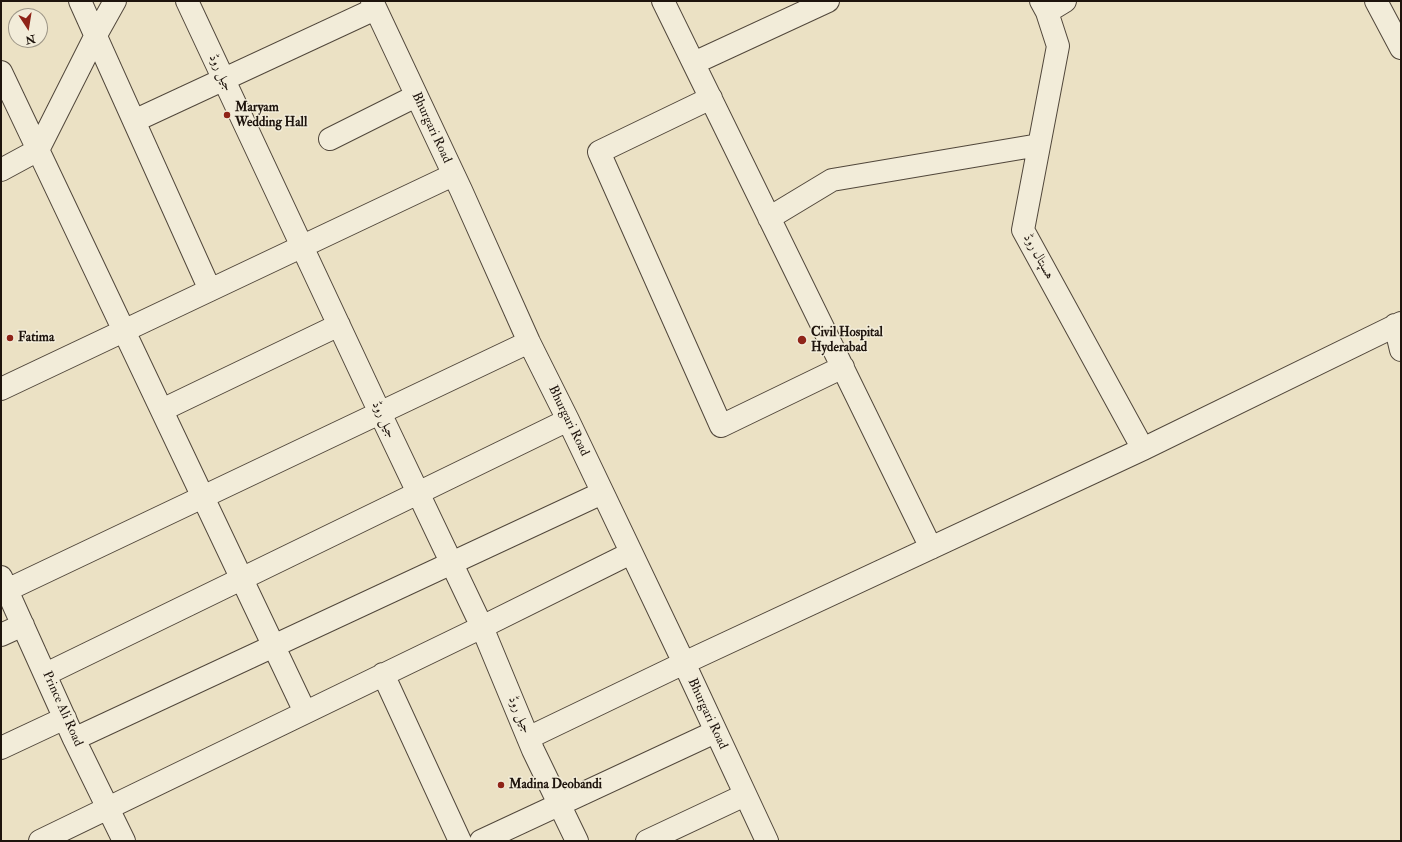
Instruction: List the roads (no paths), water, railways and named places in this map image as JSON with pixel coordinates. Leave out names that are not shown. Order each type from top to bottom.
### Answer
[{"type":"street","points":[[80,1],[210,290]]},
{"type":"street","points":[[1,170],[38,150],[96,35],[115,1]]},
{"type":"street","points":[[664,1],[931,548]]},
{"type":"street","points":[[694,63],[828,1]]},
{"type":"street","points":[[1044,6],[1065,1]]},
{"type":"street","points":[[1376,1],[1395,22],[1401,48]]},
{"type":"street","name":"جیل روڈ","points":[[192,3],[223,79],[482,627],[528,738],[577,841]]},
{"type":"street","points":[[134,121],[374,5]]},
{"type":"street","name":"Bhurgari Road","points":[[374,5],[529,342],[568,420],[684,663],[767,841]]},
{"type":"street","name":"ہسپتال روڈ","points":[[1044,6],[1058,46],[1023,230],[1143,449]]},
{"type":"street","points":[[1,72],[204,496],[305,712]]},
{"type":"street","points":[[330,139],[416,96]]},
{"type":"street","points":[[711,98],[599,152],[721,426],[843,367]]},
{"type":"street","points":[[769,218],[832,180],[1039,145]]},
{"type":"street","points":[[1,389],[453,175]]},
{"type":"street","points":[[528,738],[684,663],[1143,449],[1398,324],[1401,350]]},
{"type":"street","points":[[162,410],[339,326]]},
{"type":"street","points":[[4,583],[204,496],[529,342]]},
{"type":"street","points":[[46,674],[568,420]]},
{"type":"street","points":[[74,739],[602,493]]},
{"type":"street","points":[[40,841],[482,627],[631,553]]},
{"type":"street","name":"Prince Ali Road","points":[[4,583],[74,739],[124,841]]},
{"type":"street","points":[[1,635],[23,625]]},
{"type":"street","points":[[383,674],[460,841]]},
{"type":"street","points":[[1,748],[65,718]]},
{"type":"street","points":[[481,841],[716,732]]},
{"type":"street","points":[[647,841],[745,795]]},
{"type":"place","name":"Maryam Wedding Hall","points":[[227,115]]},
{"type":"place","name":"Fatima","points":[[10,338]]},
{"type":"place","name":"Civil Hospital Hyderabad","points":[[802,340]]},
{"type":"place","name":"Madina Deobandi","points":[[501,785]]}]
